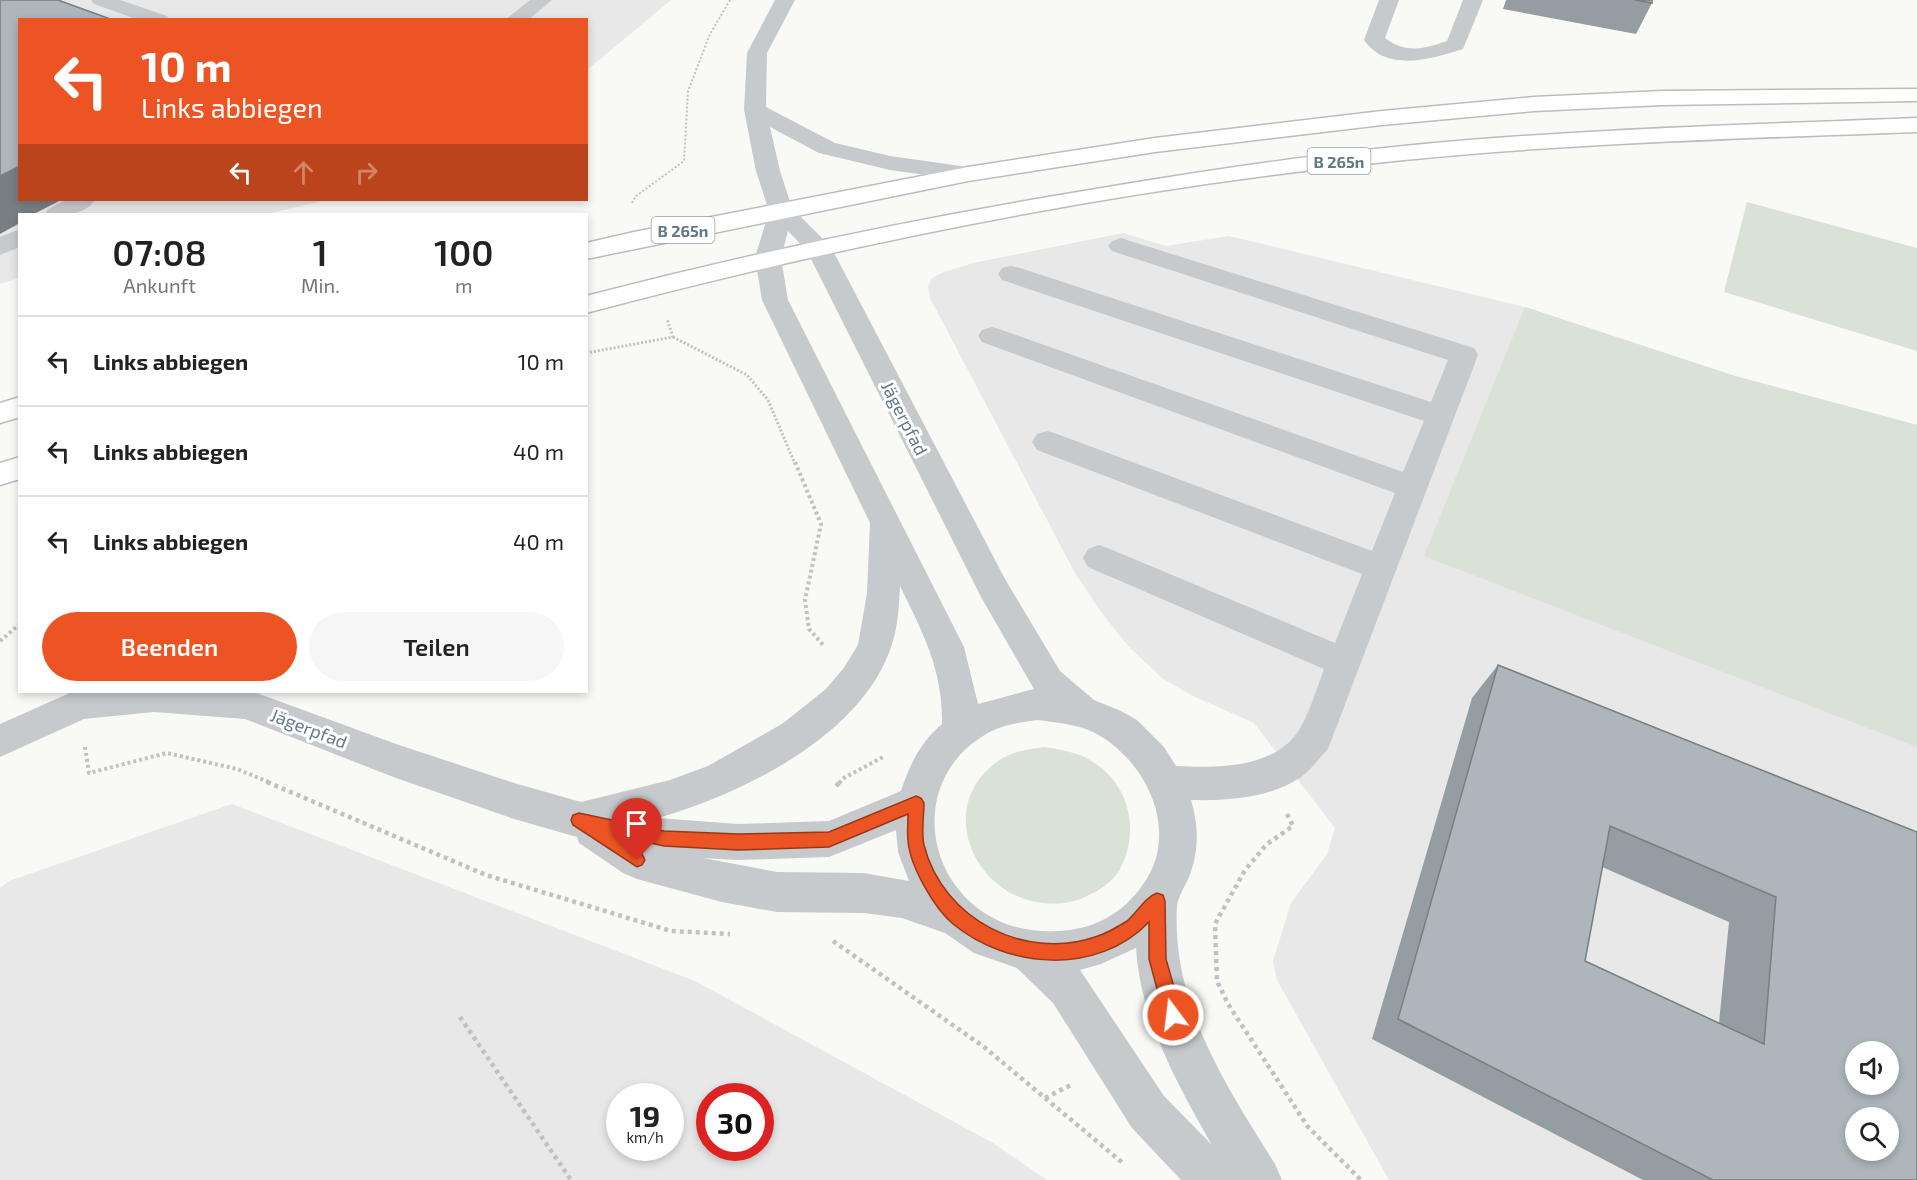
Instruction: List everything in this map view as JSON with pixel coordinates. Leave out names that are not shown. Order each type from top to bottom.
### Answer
[{"type":"main road","name":"B 265n","points":[[588,251],[968,174],[1155,145],[1382,118],[1534,104],[1662,98],[1917,95]]},
{"type":"main road","name":"B 265n","points":[[588,304],[768,258],[1010,210],[1224,175],[1442,149],[1608,136],[1917,125]]},
{"type":"main road","points":[[0,413],[18,408]]},
{"type":"main road","points":[[0,474],[18,469]]},
{"type":"street","points":[[101,0],[154,18]]},
{"type":"street","points":[[518,18],[542,0]]},
{"type":"street","points":[[785,0],[758,53],[755,110],[768,171],[781,211],[768,258],[775,300],[947,647],[960,701],[960,731]]},
{"type":"street","points":[[1389,0],[1374,40],[1392,53],[1424,55],[1456,45],[1473,0]]},
{"type":"street","points":[[755,110],[827,148],[890,164],[968,174]]},
{"type":"street","points":[[59,213],[81,201]]},
{"type":"street","name":"Jägerpfad","points":[[781,211],[819,248],[993,588],[1048,682],[1081,711]]},
{"type":"street","points":[[0,247],[18,237]]},
{"type":"street","points":[[1121,246],[1464,355],[1315,738],[1285,767],[1268,772],[1240,780],[1207,783],[1165,782]]},
{"type":"street","points":[[1011,274],[1441,416]]},
{"type":"street","points":[[992,336],[1413,487]]},
{"type":"street","points":[[1047,442],[1381,568]]},
{"type":"street","points":[[579,820],[697,788],[777,748],[840,699],[870,658],[883,593],[885,520]]},
{"type":"street","points":[[1099,558],[1344,662]]},
{"type":"street","name":"Jägerpfad","points":[[0,741],[80,704],[154,697],[246,704],[396,761],[579,820]]},
{"type":"street","points":[[579,820],[637,860],[722,883],[777,892],[831,892],[902,898],[958,917],[990,939],[1029,951],[1066,953],[1102,944],[1133,926],[1157,901],[1170,877],[1177,849],[1177,822],[1171,796],[1157,767],[1136,742],[1110,723],[1081,711],[1038,704],[996,711],[960,731],[939,751],[924,775],[916,803],[916,843],[930,883],[958,917]]},
{"type":"street","points":[[579,820],[664,838],[738,842],[829,839],[916,803]]},
{"type":"street","points":[[1157,901],[1158,959],[1178,1033],[1202,1081],[1259,1180]]},
{"type":"street","points":[[1029,951],[1068,988],[1148,1112],[1214,1180]]},
{"type":"path","points":[[634,240],[627,212],[636,196],[684,161],[688,91],[710,34],[730,0]]},
{"type":"path","points":[[656,286],[673,337]]},
{"type":"path","points":[[588,353],[673,337],[747,375],[768,400],[821,524],[805,600],[809,629],[825,648],[870,658]]},
{"type":"path","points":[[0,641],[18,626]]},
{"type":"path","points":[[80,704],[89,772],[167,753],[237,769],[486,875],[671,931],[740,935]]},
{"type":"path","points":[[829,839],[828,795],[844,778],[883,756],[890,748]]},
{"type":"path","points":[[1268,772],[1293,826],[1267,844],[1245,870],[1215,924],[1217,981],[1228,1004],[1308,1128],[1361,1180]]},
{"type":"path","points":[[831,892],[832,940]]},
{"type":"path","points":[[821,939],[832,940],[984,1047],[1127,1166]]},
{"type":"path","points":[[460,1017],[571,1180]]},
{"type":"shaded area","points":[[0,0],[671,0],[588,69],[588,18],[18,18],[18,201],[323,201],[270,213],[18,213],[18,278],[0,284]]},
{"type":"shaded area","points":[[1747,202],[1917,248],[1917,351],[1724,292]]},
{"type":"shaded area","points":[[1123,233],[1166,246],[1229,236],[1525,307],[1735,376],[1917,425],[1917,1180],[1389,1180],[1277,980],[1273,961],[1291,903],[1327,854],[1335,828],[1254,723],[1191,695],[1162,678],[1129,647],[1101,612],[1075,573],[930,298],[928,286],[932,278],[973,263]]},
{"type":"shaded area","points":[[1525,307],[1735,376],[1917,425],[1917,747],[1424,556]]},
{"type":"shaded area","points":[[1045,747],[1082,756],[1106,772],[1116,783],[1123,796],[1130,825],[1126,855],[1113,878],[1100,889],[1085,897],[1061,903],[1036,902],[1013,894],[994,881],[979,863],[969,843],[966,821],[969,799],[979,779],[998,761],[1015,753]]},
{"type":"shaded area","points":[[232,804],[695,981],[993,1143],[1047,1180],[0,1180],[0,888],[9,881]]},
{"type":"building","points":[[0,0],[58,0],[108,18],[18,18],[18,167],[0,176]]},
{"type":"building","points":[[1635,0],[1652,0],[1652,3]]},
{"type":"building","points":[[1498,665],[1917,832],[1917,1180],[1713,1180],[1398,1019]],"holes":[[[1610,826],[1776,897],[1764,1044],[1585,961]]]},
{"type":"route","points":[[637,860],[579,820],[664,838],[738,842],[829,839],[916,803],[916,843],[930,883],[958,917],[990,939],[1029,951],[1066,953],[1102,944],[1133,926],[1157,901],[1158,959],[1173,1015]]}]
